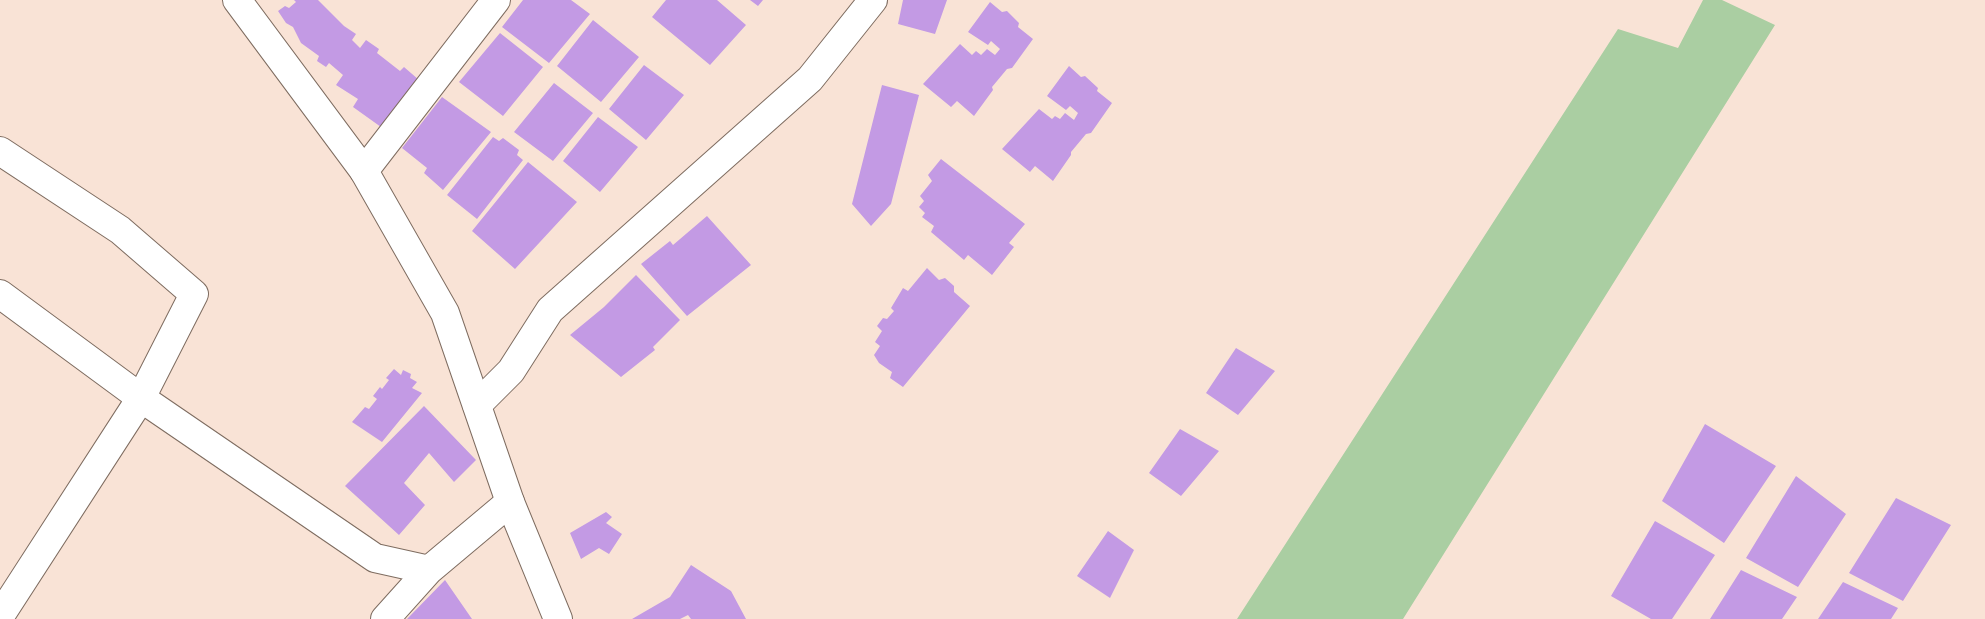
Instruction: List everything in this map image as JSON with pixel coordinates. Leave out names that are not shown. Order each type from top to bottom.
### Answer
[{"type":"street","points":[[238,0],[364,171],[445,313],[510,502],[558,619]]},
{"type":"street","points":[[364,171],[496,0]]},
{"type":"street","points":[[477,405],[511,371],[550,310],[810,79],[872,0]]},
{"type":"street","points":[[0,151],[120,230],[194,294],[141,398],[0,616]]},
{"type":"street","points":[[0,294],[141,398],[375,558],[429,570]]},
{"type":"street","points":[[385,619],[429,570],[510,502]]},
{"type":"green space","points":[[1703,0],[1722,0],[1775,25],[1403,619],[1237,619],[1618,29],[1678,48]]},
{"type":"building","points":[[294,0],[318,0],[344,26],[356,34],[352,40],[360,48],[366,40],[379,49],[377,53],[400,71],[404,67],[419,80],[395,119],[390,115],[381,127],[353,107],[358,99],[336,85],[343,75],[329,63],[326,67],[317,61],[319,56],[301,43],[293,27],[286,23],[278,11],[285,6],[289,8],[296,2]]},
{"type":"building","points":[[523,0],[571,0],[590,14],[549,63],[502,27]]},
{"type":"building","points":[[666,0],[717,0],[746,25],[710,65],[652,17]]},
{"type":"building","points":[[750,0],[763,0],[758,6]]},
{"type":"building","points":[[903,0],[947,0],[935,34],[898,24]]},
{"type":"building","points":[[990,2],[1002,12],[1007,11],[1019,23],[1018,27],[1033,39],[1012,68],[1007,69],[992,87],[993,90],[974,116],[957,101],[951,107],[923,84],[960,44],[972,55],[976,51],[981,55],[987,49],[995,55],[1000,49],[991,41],[988,45],[968,32]]},
{"type":"building","points":[[593,20],[639,57],[601,102],[557,66]]},
{"type":"building","points":[[500,33],[543,67],[503,116],[459,82]]},
{"type":"building","points":[[644,65],[684,95],[646,140],[609,109]]},
{"type":"building","points":[[1069,66],[1081,77],[1085,76],[1098,88],[1097,91],[1112,103],[1091,133],[1086,134],[1071,152],[1071,155],[1053,181],[1035,166],[1030,172],[1002,149],[1039,109],[1052,119],[1055,116],[1060,119],[1065,113],[1074,120],[1078,113],[1070,106],[1066,110],[1047,96]]},
{"type":"building","points":[[554,83],[593,113],[553,161],[514,132]]},
{"type":"building","points":[[882,85],[919,95],[891,204],[871,226],[852,204]]},
{"type":"building","points":[[442,97],[491,132],[443,190],[424,173],[427,168],[402,148]]},
{"type":"building","points":[[598,117],[638,147],[600,192],[563,161]]},
{"type":"building","points":[[493,137],[499,141],[503,138],[519,150],[517,155],[523,160],[477,219],[447,195]]},
{"type":"building","points":[[941,159],[1025,224],[1009,243],[1014,247],[992,275],[968,255],[964,260],[931,232],[934,226],[922,217],[925,213],[919,207],[924,201],[920,196],[932,181],[928,175]]},
{"type":"building","points":[[528,162],[577,202],[515,269],[472,231]]},
{"type":"building","points":[[707,216],[751,265],[687,316],[641,264],[670,241],[673,245]]},
{"type":"building","points":[[927,268],[939,280],[945,278],[954,286],[954,292],[970,306],[903,387],[890,378],[892,372],[879,363],[874,355],[880,346],[875,342],[882,331],[877,326],[883,318],[887,319],[894,311],[891,308],[903,288],[908,291]]},
{"type":"building","points":[[636,275],[680,320],[653,347],[655,350],[621,377],[570,335],[604,307]]},
{"type":"building","points":[[1236,348],[1275,371],[1238,415],[1206,393]]},
{"type":"building","points":[[394,369],[401,375],[403,370],[411,374],[410,378],[417,382],[412,388],[422,393],[382,442],[352,422],[365,407],[369,409],[377,399],[373,396],[389,380],[386,378]]},
{"type":"building","points":[[424,406],[476,460],[454,482],[429,453],[404,483],[425,505],[399,535],[345,486]]},
{"type":"building","points":[[1705,424],[1776,466],[1724,543],[1662,501]]},
{"type":"building","points":[[1180,429],[1219,451],[1181,496],[1149,473]]},
{"type":"building","points":[[1796,476],[1846,514],[1798,587],[1746,558]]},
{"type":"building","points":[[1896,498],[1951,525],[1903,601],[1849,573]]},
{"type":"building","points":[[606,512],[612,517],[606,523],[622,534],[609,554],[599,548],[581,559],[570,533]]},
{"type":"building","points":[[1655,521],[1715,555],[1672,619],[1651,619],[1611,596]]},
{"type":"building","points":[[1108,531],[1134,550],[1110,598],[1077,576]]},
{"type":"building","points":[[691,565],[731,591],[746,619],[691,619],[688,615],[680,619],[632,619],[670,597]]},
{"type":"building","points":[[1741,570],[1797,597],[1782,619],[1710,619]]},
{"type":"building","points":[[445,580],[472,619],[407,619]]},
{"type":"building","points":[[1843,582],[1898,608],[1891,619],[1818,619]]}]
